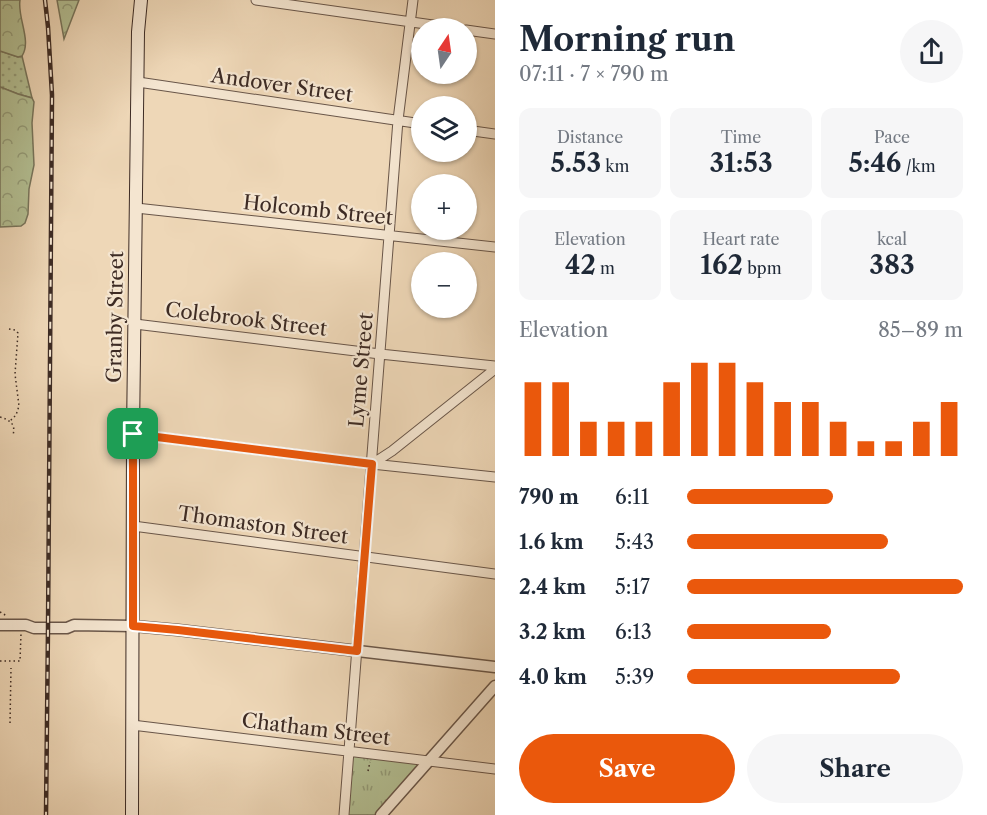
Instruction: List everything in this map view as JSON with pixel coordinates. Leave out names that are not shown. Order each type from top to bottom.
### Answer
[{"type":"main road","name":"Granby Street","points":[[132,815],[133,434],[138,32],[141,0]]},
{"type":"street","points":[[256,0],[411,22]]},
{"type":"street","name":"Lyme Street","points":[[411,18],[413,0]]},
{"type":"street","name":"Lyme Street","points":[[344,815],[398,120],[411,22]]},
{"type":"street","points":[[477,32],[495,34]]},
{"type":"street","name":"Andover Street","points":[[138,82],[411,122]]},
{"type":"street","points":[[477,132],[495,134]]},
{"type":"street","name":"Holcomb Street","points":[[136,208],[495,247]]},
{"type":"street","name":"Colebrook Street","points":[[135,324],[495,368]]},
{"type":"street","points":[[372,464],[392,451],[495,368]]},
{"type":"street","points":[[133,434],[495,477]]},
{"type":"street","name":"Thomaston Street","points":[[133,526],[495,574]]},
{"type":"street","points":[[3,620],[23,629],[31,622],[41,621],[67,622],[74,626],[133,626],[495,667]]},
{"type":"street","points":[[381,815],[495,686]]},
{"type":"street","name":"Chatham Street","points":[[132,725],[495,769]]},
{"type":"path","points":[[9,330],[15,330],[18,333],[15,370],[19,405],[16,415],[10,421]]},
{"type":"path","points":[[0,417],[10,421],[14,426],[13,435]]},
{"type":"path","points":[[0,612],[3,620]]},
{"type":"path","points":[[0,661],[20,661],[23,629]]},
{"type":"path","points":[[10,723],[11,668]]},
{"type":"path","points":[[368,771],[370,761]]},
{"type":"green space","points":[[0,0],[20,0],[20,14],[25,36],[25,50],[22,56],[18,57],[0,51]]},
{"type":"green space","points":[[57,0],[79,0],[64,39]]},
{"type":"green space","points":[[0,51],[18,57],[22,56],[32,98],[0,87]]},
{"type":"green space","points":[[0,87],[32,98],[34,102],[32,123],[34,165],[29,189],[28,214],[25,223],[21,226],[0,227]]},
{"type":"green space","points":[[350,751],[428,761],[381,815],[344,815]]},
{"type":"railway","points":[[45,0],[52,95],[46,815]]},
{"type":"route","points":[[133,434],[372,464],[357,651],[133,626],[133,434]]}]
